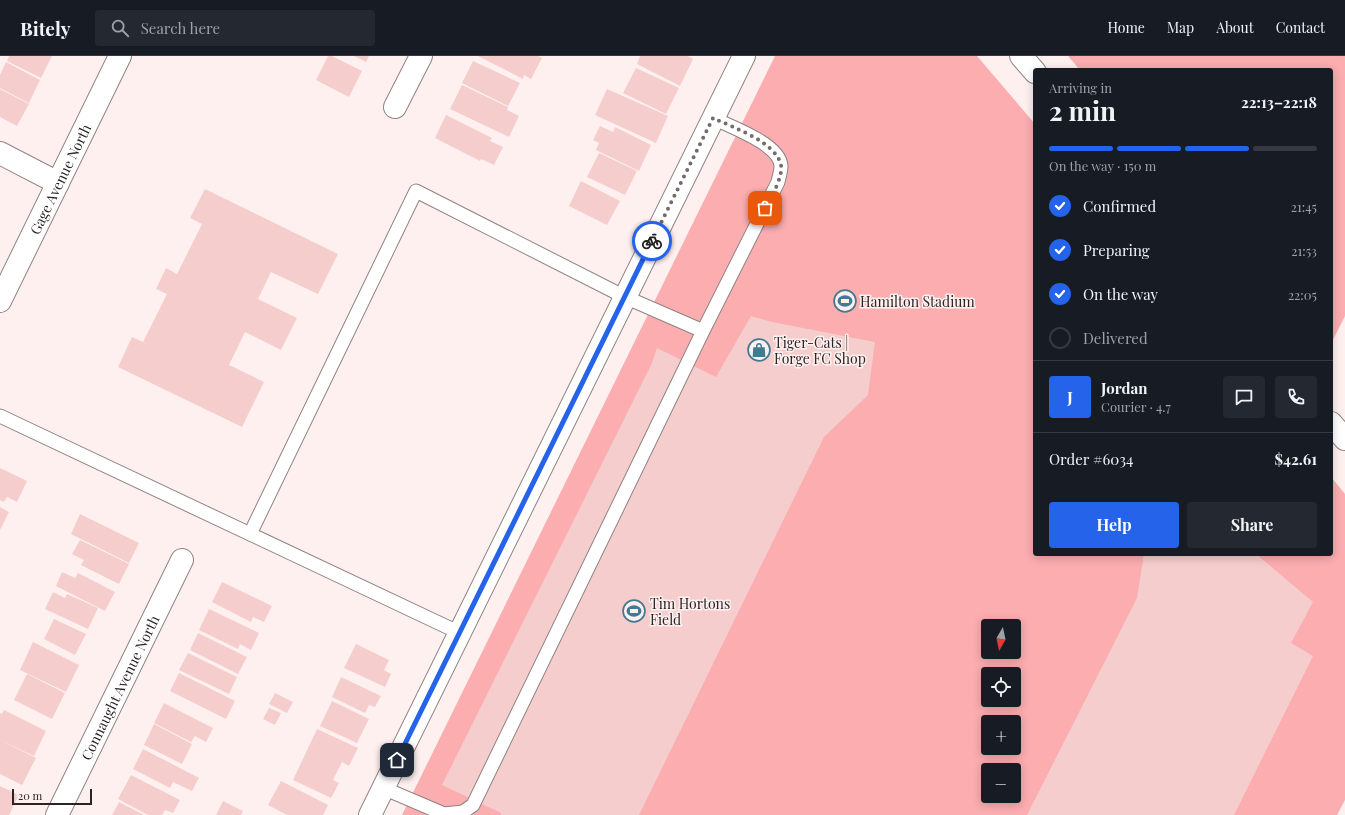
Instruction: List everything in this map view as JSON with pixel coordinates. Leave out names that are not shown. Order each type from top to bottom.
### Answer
[{"type":"street","name":"Gage Avenue North","points":[[0,301],[120,56]]},
{"type":"street","points":[[395,107],[421,56]]},
{"type":"street","points":[[370,815],[744,56]]},
{"type":"street","points":[[1021,56],[1033,70]]},
{"type":"street","points":[[0,154],[58,183]]},
{"type":"street","points":[[1333,425],[1345,439]]},
{"type":"street","name":"Connaught Avenue North","points":[[57,815],[182,560]]},
{"type":"lane","points":[[383,788],[444,814],[463,812],[473,805],[703,331],[778,182],[781,165],[775,152],[761,142],[713,118]]},
{"type":"lane","points":[[250,534],[416,191],[492,231],[625,297],[703,331]]},
{"type":"lane","points":[[0,416],[460,633]]},
{"type":"shaded area","name":"Hamilton Stadium","points":[[775,56],[977,56],[1033,122],[1033,556],[1333,556],[1333,479],[1345,494],[1345,800],[1337,815],[402,815]]},
{"type":"shaded area","points":[[1068,56],[1345,56],[1345,316],[1333,340],[1333,68],[1078,68]]},
{"type":"building","points":[[9,56],[52,56],[41,78],[7,61]]},
{"type":"building","points":[[328,56],[332,56],[362,71],[349,97],[316,80]]},
{"type":"building","points":[[354,56],[369,56],[366,62]]},
{"type":"building","points":[[478,56],[538,56],[542,58],[531,79],[524,75],[523,79]]},
{"type":"building","points":[[640,56],[688,56],[693,59],[680,86],[637,64]]},
{"type":"building","points":[[473,61],[520,83],[508,106],[462,83]]},
{"type":"building","points":[[6,62],[40,80],[29,103],[0,88],[0,75]]},
{"type":"building","points":[[636,68],[679,88],[666,114],[623,93]]},
{"type":"building","points":[[462,85],[508,107],[507,110],[519,116],[509,137],[450,109]]},
{"type":"building","points":[[0,89],[29,104],[17,126],[0,117]]},
{"type":"building","points":[[607,89],[668,116],[656,143],[595,115]]},
{"type":"building","points":[[446,115],[492,138],[490,141],[503,147],[494,165],[481,159],[480,161],[435,138]]},
{"type":"building","points":[[600,126],[613,132],[615,127],[651,145],[639,171],[596,150],[599,143],[593,140]]},
{"type":"building","points":[[599,153],[637,171],[625,195],[587,177]]},
{"type":"building","points":[[581,181],[620,201],[607,225],[569,206]]},
{"type":"building","points":[[205,189],[338,254],[318,294],[271,272],[258,299],[297,318],[281,350],[245,332],[229,365],[264,382],[242,427],[118,367],[132,337],[143,342],[167,294],[156,289],[166,268],[177,274],[202,224],[190,218]]},
{"type":"building","name":"Tim Hortons Field","points":[[751,316],[772,322],[875,342],[868,395],[824,437],[639,815],[501,815],[501,813],[442,785],[652,363],[657,348],[716,377]]},
{"type":"building","points":[[0,468],[27,481],[17,502],[7,497],[4,502],[0,500]]},
{"type":"building","points":[[0,507],[9,512],[0,530]]},
{"type":"building","points":[[80,514],[139,543],[129,563],[71,534]]},
{"type":"building","points":[[80,540],[129,564],[119,584],[81,565],[84,560],[72,554]]},
{"type":"building","points":[[1144,556],[1258,556],[1313,602],[1291,643],[1313,656],[1234,815],[1027,815],[1137,598]]},
{"type":"building","points":[[62,572],[75,578],[78,573],[115,592],[105,611],[56,586]]},
{"type":"building","points":[[222,582],[272,606],[264,622],[253,617],[251,622],[212,602]]},
{"type":"building","points":[[53,592],[65,598],[67,594],[98,608],[88,629],[45,609]]},
{"type":"building","points":[[209,609],[259,633],[251,650],[240,644],[238,649],[199,630]]},
{"type":"building","points":[[54,619],[86,634],[75,655],[44,639]]},
{"type":"building","points":[[198,633],[247,657],[238,674],[190,650]]},
{"type":"building","points":[[33,642],[79,665],[66,692],[20,670]]},
{"type":"building","points":[[356,644],[389,660],[384,670],[391,674],[385,687],[344,668]]},
{"type":"building","points":[[188,653],[237,677],[229,694],[179,670]]},
{"type":"building","points":[[179,673],[235,701],[226,719],[170,691]]},
{"type":"building","points":[[27,674],[65,693],[52,719],[14,700]]},
{"type":"building","points":[[341,677],[381,696],[375,707],[369,705],[365,713],[332,697]]},
{"type":"building","points":[[275,693],[293,702],[287,713],[269,704]]},
{"type":"building","points":[[332,701],[369,719],[357,743],[320,726]]},
{"type":"building","points":[[164,703],[213,728],[206,742],[195,736],[191,742],[154,723]]},
{"type":"building","points":[[269,708],[281,713],[275,725],[263,719]]},
{"type":"building","points":[[4,710],[46,731],[34,756],[0,740],[0,713],[2,714]]},
{"type":"building","points":[[154,724],[192,744],[182,764],[144,745]]},
{"type":"building","points":[[317,729],[358,748],[349,766],[342,762],[333,780],[339,783],[331,798],[293,780]]},
{"type":"building","points":[[0,740],[36,758],[22,785],[0,774]]},
{"type":"building","points":[[143,749],[199,778],[192,791],[173,782],[170,788],[133,769]]},
{"type":"building","points":[[131,775],[180,800],[173,813],[165,810],[162,815],[148,815],[118,799]]},
{"type":"building","points":[[281,781],[328,805],[323,815],[287,815],[268,805]]},
{"type":"building","points":[[0,786],[19,795],[9,815],[0,815]]},
{"type":"building","points":[[223,801],[243,811],[241,815],[216,815]]},
{"type":"building","points":[[119,802],[144,815],[112,815]]},
{"type":"way so far","points":[[652,241],[713,118],[761,142],[775,152],[781,165],[778,182],[765,208]]},
{"type":"place","name":"Hamilton Stadium","points":[[845,301]]},
{"type":"place","name":"Tiger-Cats | Forge FC Shop","points":[[759,350]]},
{"type":"place","name":"Tim Hortons Field","points":[[634,611]]},
{"type":"route","points":[[397,760],[652,241]]}]
